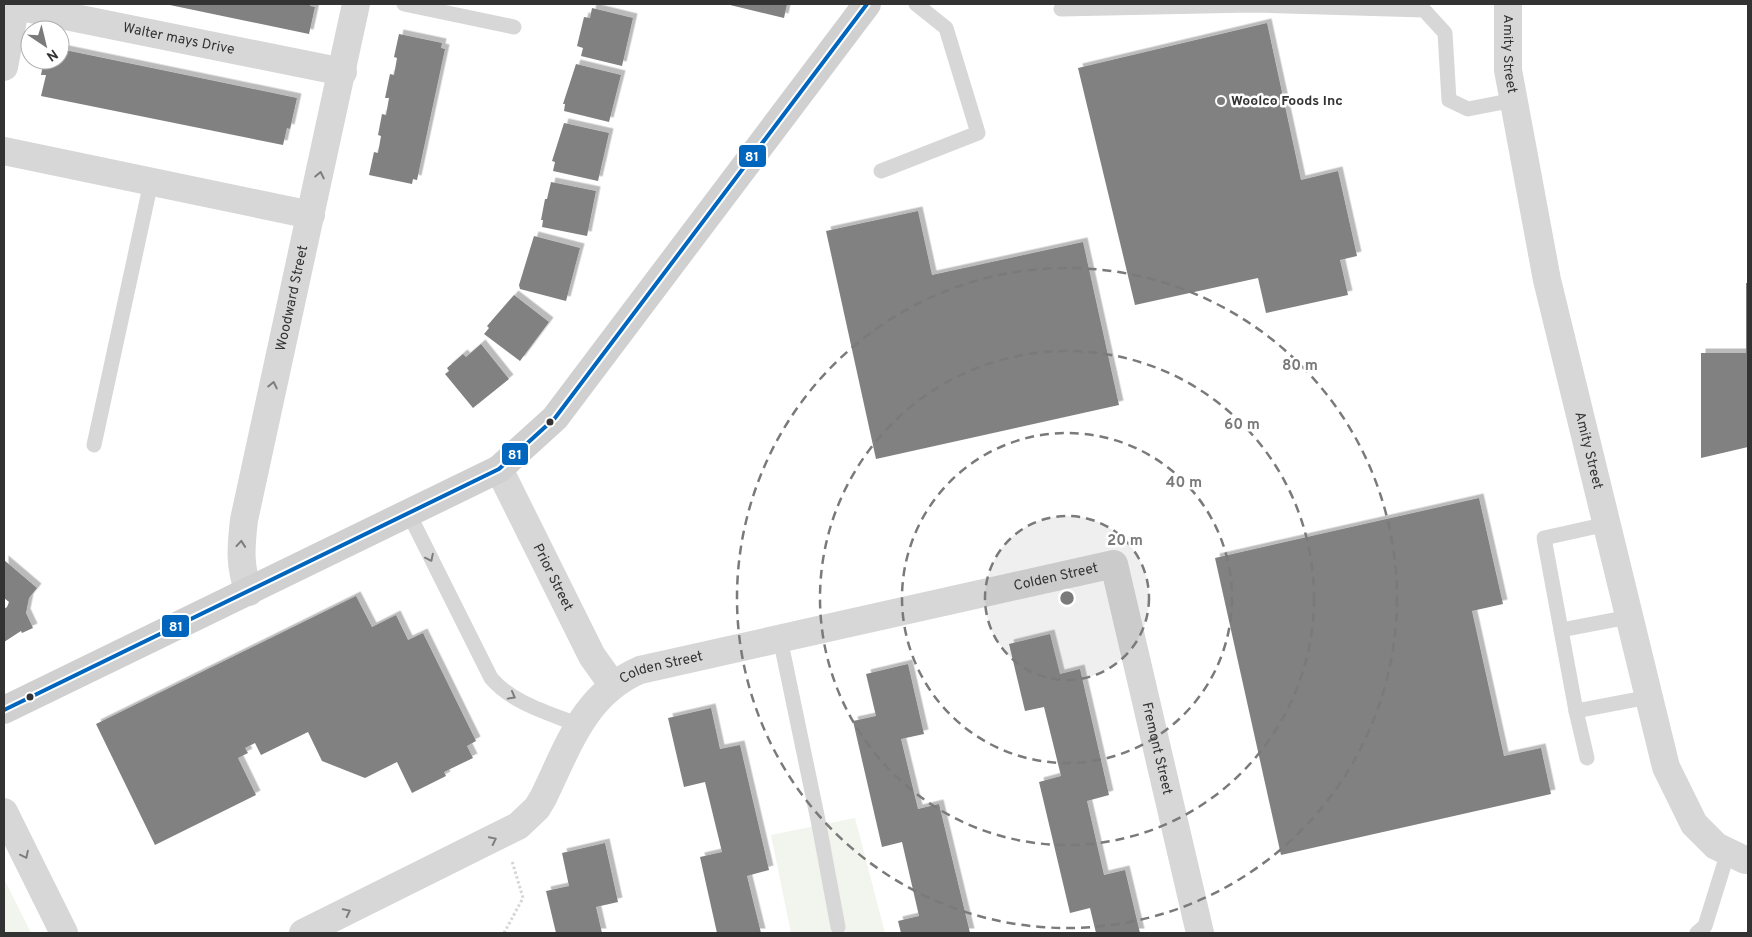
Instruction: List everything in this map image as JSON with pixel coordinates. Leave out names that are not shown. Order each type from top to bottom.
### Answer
[{"type":"main road","points":[[4,710],[499,469],[556,418],[867,4]]},
{"type":"street","name":"Woodward Street","points":[[249,592],[242,574],[240,557],[244,520],[356,4]]},
{"type":"street","name":"Amity Street","points":[[1508,4],[1508,70],[1547,280],[1666,767],[1694,824],[1716,846],[1738,855]]},
{"type":"street","name":"Walter mays Drive","points":[[16,5],[342,72]]},
{"type":"street","points":[[4,67],[16,5]]},
{"type":"street","points":[[4,151],[311,215]]},
{"type":"street","name":"Prior Street","points":[[499,469],[592,656],[612,684]]},
{"type":"street","name":"Colden Street","points":[[303,933],[518,826],[537,808],[579,726],[594,702],[612,684],[640,670],[1114,564]]},
{"type":"street","name":"Fremont Street","points":[[1114,564],[1200,933]]},
{"type":"street","points":[[4,812],[64,933]]},
{"type":"lane","points":[[404,4],[514,27]]},
{"type":"lane","points":[[882,171],[978,133],[946,28],[916,4]]},
{"type":"lane","points":[[1061,9],[1251,5],[1424,10],[1445,33],[1449,100],[1468,109],[1514,100]]},
{"type":"lane","points":[[94,445],[151,182]]},
{"type":"lane","points":[[409,514],[491,678],[500,689],[513,698],[579,726]]},
{"type":"lane","points":[[1587,758],[1576,711],[1544,538],[1607,524]]},
{"type":"lane","points":[[1561,630],[1629,617]]},
{"type":"lane","points":[[780,638],[838,927]]},
{"type":"lane","points":[[1576,711],[1649,697]]},
{"type":"lane","points":[[1697,933],[1705,926],[1738,855]]},
{"type":"path","points":[[504,933],[523,898],[512,861]]},
{"type":"shaded area","points":[[855,818],[885,933],[791,933],[771,835]]},
{"type":"shaded area","points":[[4,879],[31,933],[4,933]]},
{"type":"building","points":[[165,4],[310,4],[310,6],[315,7],[309,34]]},
{"type":"building","points":[[726,4],[787,4],[784,18]]},
{"type":"building","points":[[592,8],[633,18],[622,66],[581,56],[583,48],[577,46],[584,17],[590,18]]},
{"type":"building","points":[[1267,23],[1301,180],[1338,171],[1357,256],[1340,260],[1348,295],[1266,313],[1258,278],[1135,305],[1078,68]]},
{"type":"building","points":[[399,34],[442,43],[441,48],[445,49],[417,180],[413,179],[412,184],[369,175],[374,152],[378,153],[381,136],[378,135],[382,114],[386,115],[389,98],[385,98],[390,74],[394,75],[397,58],[394,57]]},
{"type":"building","points":[[70,51],[297,98],[290,129],[287,128],[283,145],[41,96],[46,75],[41,75],[42,70],[70,70]]},
{"type":"building","points":[[576,64],[621,75],[609,122],[564,111],[565,104],[563,104]]},
{"type":"building","points":[[564,123],[609,133],[598,181],[553,171],[555,162],[552,161]]},
{"type":"building","points":[[551,182],[596,191],[587,236],[542,227],[543,220],[541,220],[545,199],[547,199]]},
{"type":"building","points":[[918,211],[932,275],[1083,242],[1119,405],[876,459],[826,231]]},
{"type":"building","points":[[534,236],[580,248],[566,301],[520,289],[519,285]]},
{"type":"building","points":[[1746,283],[1748,283],[1748,447],[1701,458],[1701,353],[1746,353]]},
{"type":"building","points":[[514,295],[549,322],[520,361],[484,334],[489,328],[487,326]]},
{"type":"building","points":[[481,344],[509,379],[473,408],[445,374],[449,371],[447,368],[463,354],[466,357]]},
{"type":"building","points":[[1479,498],[1503,604],[1472,611],[1504,756],[1541,748],[1551,794],[1281,855],[1215,558]]},
{"type":"building","points":[[4,560],[37,588],[29,598],[26,613],[33,628],[22,633],[21,631],[4,642],[4,609],[9,602],[4,598]]},
{"type":"building","points":[[356,596],[372,627],[396,615],[408,640],[423,633],[476,741],[467,746],[473,758],[444,772],[446,776],[412,793],[397,762],[365,778],[322,761],[308,732],[261,755],[255,743],[245,748],[248,753],[238,758],[256,795],[155,845],[96,724]]},
{"type":"building","points":[[1050,634],[1060,674],[1080,669],[1109,795],[1087,801],[1104,875],[1125,870],[1140,933],[1096,933],[1090,908],[1070,913],[1039,782],[1061,776],[1044,707],[1025,711],[1009,644]]},
{"type":"building","points":[[908,664],[924,734],[901,739],[918,809],[939,804],[970,933],[901,933],[898,921],[919,916],[902,842],[882,847],[853,721],[876,716],[866,674]]},
{"type":"building","points":[[711,708],[720,749],[740,745],[769,870],[747,876],[761,933],[717,933],[700,857],[722,852],[705,782],[684,787],[668,718]]},
{"type":"building","points":[[605,843],[618,902],[596,907],[602,933],[556,933],[546,891],[569,886],[562,853]]},
{"type":"transit line","name":"81","points":[[4,710],[499,469],[555,418],[867,4]]},
{"type":"place","name":"Woolco Foods Inc","points":[[1221,101]]}]
